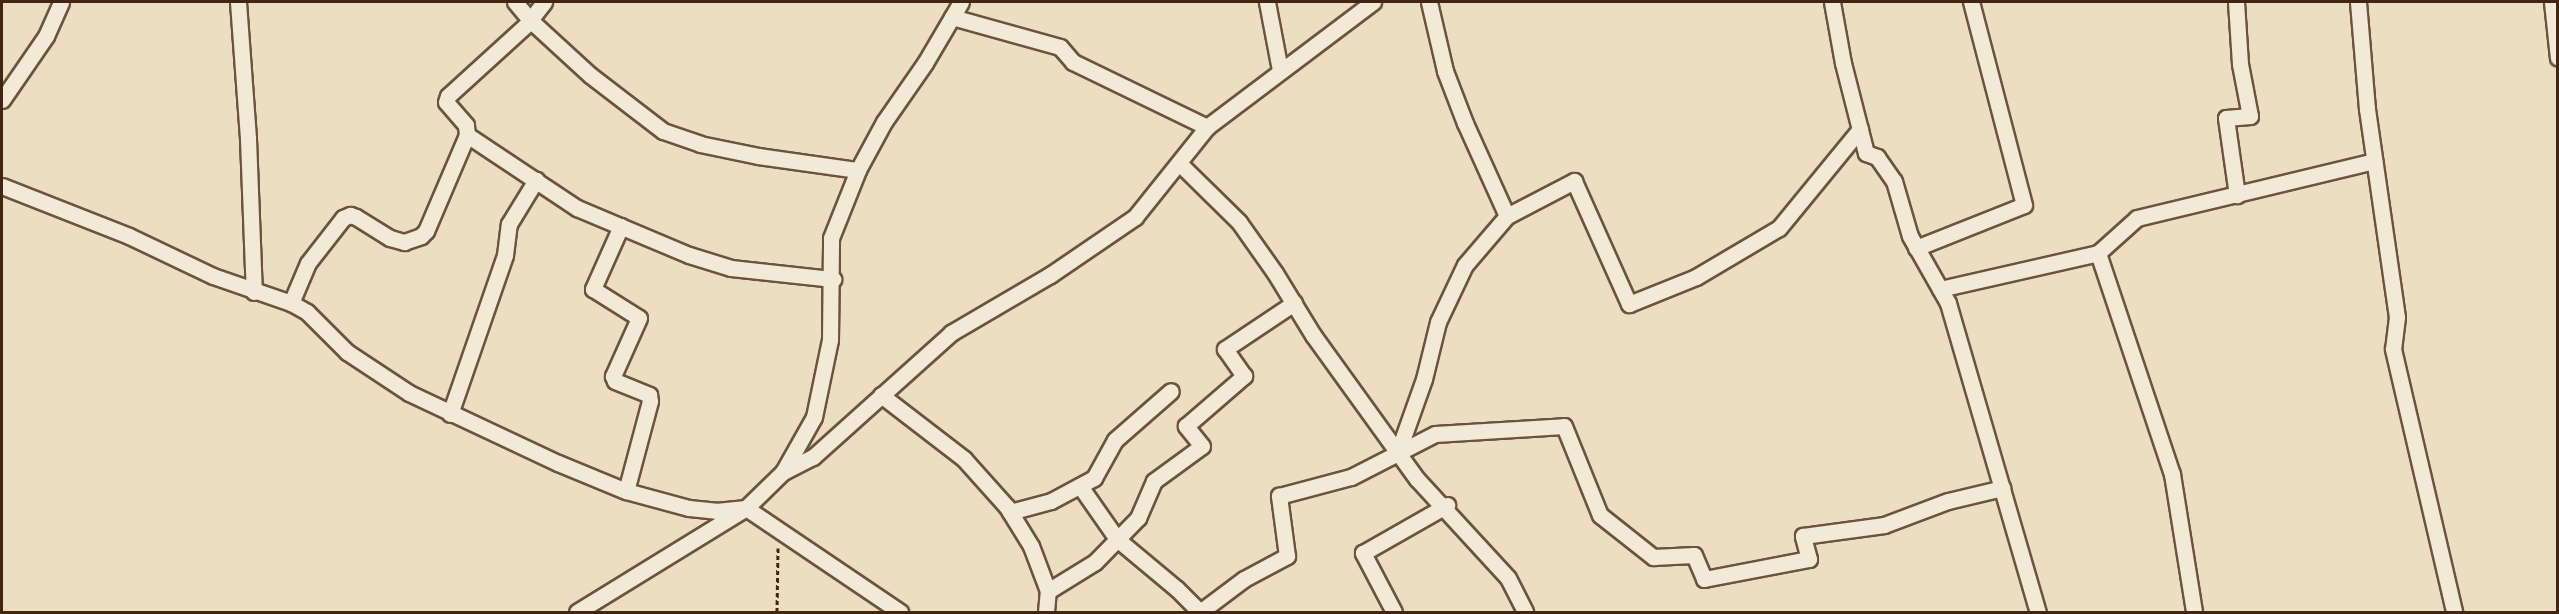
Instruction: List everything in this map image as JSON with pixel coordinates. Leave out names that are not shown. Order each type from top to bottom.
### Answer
[{"type":"street","points":[[2,100],[46,36],[61,2]]},
{"type":"street","points":[[238,2],[248,139],[254,292]]},
{"type":"street","points":[[515,2],[530,20],[590,75],[663,131],[700,144],[758,156],[858,170]]},
{"type":"street","points":[[291,303],[308,263],[343,218],[350,215],[356,217],[396,240],[404,242],[421,236],[467,135],[466,125],[448,106],[448,96],[530,20],[544,2]]},
{"type":"street","points":[[1267,2],[1280,70]]},
{"type":"street","points":[[783,472],[813,458],[951,333],[1050,275],[1136,217],[1207,127],[1373,2]]},
{"type":"street","points":[[1430,2],[1445,70],[1465,123],[1508,216]]},
{"type":"street","points":[[1832,2],[1843,63],[1866,153],[1876,157],[1894,181],[1910,236],[1948,303],[1964,351],[2038,612]]},
{"type":"street","points":[[1916,248],[2024,206],[1971,2]]},
{"type":"street","points":[[2236,2],[2240,64],[2250,116],[2226,118],[2237,195]]},
{"type":"street","points":[[2358,2],[2374,161],[2397,317],[2393,349],[2416,440],[2454,612]]},
{"type":"street","points":[[2552,2],[2558,58]]},
{"type":"street","points":[[577,612],[746,508],[783,472],[814,417],[830,340],[833,279],[831,238],[858,170],[884,122],[925,63],[955,6],[1060,47],[1073,62],[1207,127]]},
{"type":"street","points":[[1398,452],[1424,379],[1438,322],[1465,265],[1508,216],[1574,181],[1629,304],[1696,278],[1779,228],[1860,129]]},
{"type":"street","points":[[467,135],[577,208],[689,255],[731,268],[833,279]]},
{"type":"street","points":[[1940,289],[2098,253],[2137,218],[2374,161]]},
{"type":"street","points":[[1179,162],[1239,222],[1417,479],[1445,506],[1508,579],[1525,612]]},
{"type":"street","points":[[450,414],[505,255],[509,224],[536,180]]},
{"type":"street","points":[[2,186],[129,236],[213,276],[291,303],[306,312],[347,352],[380,375],[450,414],[626,490],[689,508],[716,511],[746,508],[900,612]]},
{"type":"street","points":[[621,226],[593,289],[639,318],[613,376],[615,381],[649,395],[650,401],[626,490]]},
{"type":"street","points":[[2098,253],[2172,474],[2194,612]]},
{"type":"street","points":[[1048,591],[1095,562],[1138,518],[1154,481],[1202,446],[1186,426],[1244,376],[1226,349],[1293,303]]},
{"type":"street","points":[[1010,512],[1052,501],[1094,478],[1115,440],[1171,391]]},
{"type":"street","points":[[881,395],[964,459],[1010,512],[1031,546],[1048,591],[1046,612]]},
{"type":"street","points":[[1080,486],[1117,539],[1177,588],[1200,612],[1244,579],[1287,556],[1279,496],[1351,477],[1435,434],[1564,426],[1600,515],[1653,557],[1694,555],[1704,579],[1809,559],[1803,536],[1884,525],[1948,501],[2002,488]]},
{"type":"street","points":[[1394,612],[1363,553],[1445,506]]},
{"type":"path","points":[[777,612],[778,530]]}]
